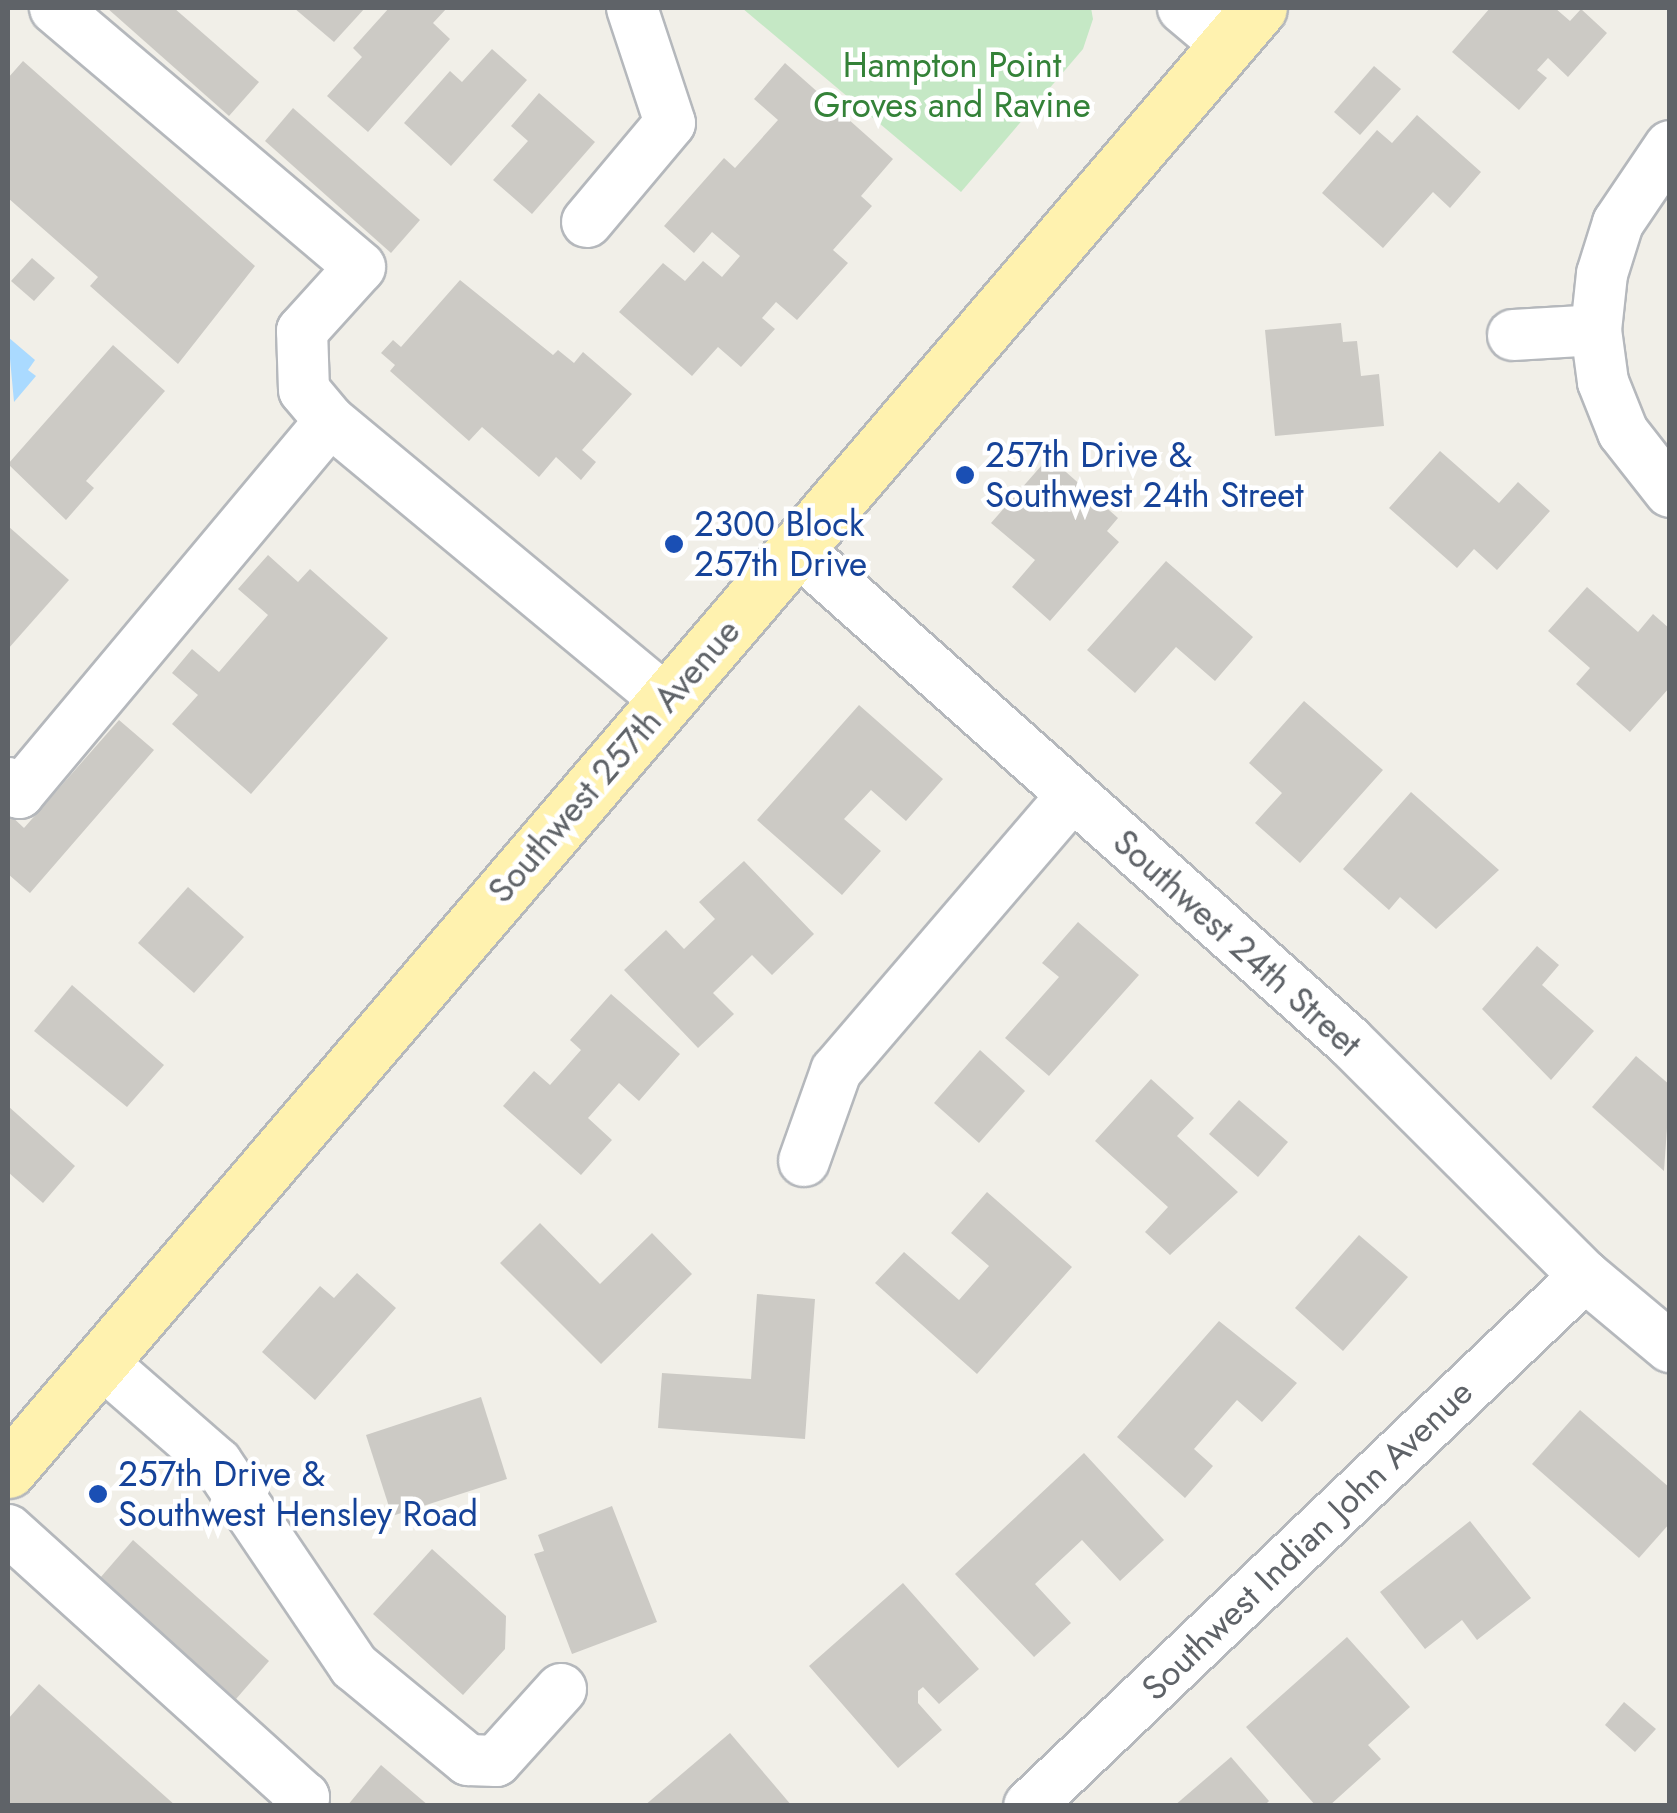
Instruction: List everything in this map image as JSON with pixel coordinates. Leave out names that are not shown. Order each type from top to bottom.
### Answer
[{"type":"main road","name":"Southwest 257th Avenue","points":[[8,1470],[1243,26]]},
{"type":"street","points":[[55,8],[360,267],[302,331],[304,390],[330,421],[666,700]]},
{"type":"street","points":[[587,222],[670,123],[632,8]]},
{"type":"street","points":[[1183,8],[1243,26]]},
{"type":"street","points":[[1670,146],[1618,223],[1602,274],[1596,330],[1603,382],[1622,432],[1670,492]]},
{"type":"street","points":[[1513,335],[1596,330]]},
{"type":"street","points":[[8,782],[19,793],[330,421]]},
{"type":"street","name":"Southwest 24th Street","points":[[796,548],[1349,1042],[1585,1276],[1670,1347]]},
{"type":"street","points":[[804,1161],[836,1070],[1072,796]]},
{"type":"street","name":"Southwest Indian John Avenue","points":[[1029,1806],[1585,1276]]},
{"type":"street","points":[[100,1361],[217,1463],[354,1666],[468,1760],[496,1761],[561,1689]]},
{"type":"street","points":[[8,1530],[304,1798],[297,1806]]},
{"type":"green space","name":"Hampton Point Groves and Ravine","points":[[742,8],[1091,8],[1093,19],[1083,49],[961,192]]},
{"type":"water","points":[[8,337],[35,360],[28,370],[36,376],[14,402]]},
{"type":"building","points":[[107,8],[174,8],[259,82],[229,116]]},
{"type":"building","points":[[294,8],[365,8],[334,42]]},
{"type":"building","points":[[389,8],[447,8],[433,23],[450,39],[368,132],[327,96],[362,57],[353,48]]},
{"type":"building","points":[[1490,8],[1555,8],[1570,21],[1581,9],[1607,33],[1568,77],[1548,58],[1537,70],[1547,78],[1519,110],[1452,52]]},
{"type":"building","points":[[492,49],[527,80],[451,166],[404,123],[450,71],[462,82]]},
{"type":"building","points":[[23,61],[255,266],[178,364],[90,286],[98,277],[8,198],[8,78]]},
{"type":"building","points":[[785,63],[893,159],[861,196],[872,206],[833,250],[848,263],[797,320],[776,302],[762,318],[775,329],[741,367],[718,347],[692,376],[619,312],[663,263],[685,281],[703,261],[722,277],[740,256],[712,232],[694,253],[664,226],[724,158],[735,168],[778,120],[754,99]]},
{"type":"building","points":[[1374,66],[1401,89],[1360,135],[1334,112]]},
{"type":"building","points":[[539,93],[595,142],[532,214],[493,180],[528,141],[511,126]]},
{"type":"building","points":[[293,108],[420,220],[391,253],[265,141]]},
{"type":"building","points":[[1417,115],[1481,172],[1450,208],[1433,192],[1383,248],[1322,193],[1377,130],[1392,143]]},
{"type":"building","points":[[32,258],[55,278],[34,301],[11,281]]},
{"type":"building","points":[[460,280],[553,355],[558,350],[574,363],[583,352],[632,394],[582,450],[596,462],[581,480],[556,457],[539,477],[482,427],[469,441],[390,371],[395,365],[381,353],[393,340],[401,347]]},
{"type":"building","points":[[1341,323],[1343,342],[1357,341],[1361,376],[1379,374],[1384,426],[1275,436],[1265,330]]},
{"type":"building","points":[[113,345],[165,391],[86,481],[94,488],[66,520],[8,464]]},
{"type":"building","points":[[1440,451],[1499,503],[1518,482],[1550,511],[1497,570],[1474,549],[1457,568],[1389,508]]},
{"type":"building","points":[[1049,457],[1118,518],[1107,531],[1119,542],[1050,621],[1012,587],[1035,560],[991,523]]},
{"type":"building","points":[[8,526],[69,580],[8,649]]},
{"type":"building","points":[[268,555],[298,582],[310,569],[388,638],[251,794],[172,724],[198,695],[172,673],[192,649],[219,672],[268,615],[238,589]]},
{"type":"building","points":[[1166,561],[1253,637],[1215,681],[1176,647],[1135,693],[1087,650]]},
{"type":"building","points":[[1587,587],[1638,632],[1653,614],[1670,629],[1670,687],[1630,732],[1576,684],[1590,668],[1548,631]]},
{"type":"building","points":[[1304,701],[1383,770],[1300,863],[1255,823],[1282,793],[1249,763]]},
{"type":"building","points":[[859,705],[943,779],[906,821],[871,790],[844,819],[881,851],[842,895],[757,820]]},
{"type":"building","points":[[119,720],[154,750],[30,893],[8,874],[8,813],[24,828]]},
{"type":"building","points":[[1411,792],[1499,870],[1436,929],[1400,897],[1389,910],[1343,869]]},
{"type":"building","points":[[744,861],[814,934],[772,975],[752,955],[713,993],[734,1014],[698,1048],[624,970],[666,930],[684,949],[715,919],[699,902]]},
{"type":"building","points":[[188,887],[244,937],[194,993],[138,943]]},
{"type":"building","points":[[1078,922],[1139,975],[1049,1076],[1005,1038],[1059,977],[1042,963]]},
{"type":"building","points":[[1537,946],[1559,965],[1542,985],[1594,1031],[1551,1080],[1482,1009]]},
{"type":"building","points":[[72,985],[164,1065],[127,1107],[34,1031]]},
{"type":"building","points":[[611,994],[680,1054],[639,1101],[619,1083],[588,1118],[612,1140],[581,1175],[503,1106],[534,1071],[550,1085],[581,1050],[570,1040]]},
{"type":"building","points":[[980,1050],[1025,1091],[979,1143],[934,1103]]},
{"type":"building","points":[[1636,1056],[1670,1085],[1664,1171],[1592,1107]]},
{"type":"building","points":[[1151,1079],[1194,1118],[1177,1136],[1238,1192],[1170,1255],[1145,1232],[1168,1207],[1095,1141]]},
{"type":"building","points":[[1239,1100],[1288,1142],[1258,1177],[1209,1134]]},
{"type":"building","points":[[8,1106],[75,1166],[43,1203],[8,1172]]},
{"type":"building","points":[[987,1192],[1072,1267],[977,1374],[875,1283],[904,1252],[959,1300],[989,1266],[951,1233]]},
{"type":"building","points":[[540,1223],[600,1284],[652,1233],[692,1274],[601,1364],[500,1263]]},
{"type":"building","points":[[1359,1235],[1408,1277],[1343,1351],[1295,1308]]},
{"type":"building","points":[[357,1273],[396,1308],[315,1400],[262,1352],[320,1286],[334,1298]]},
{"type":"building","points":[[757,1294],[815,1299],[805,1439],[658,1428],[662,1373],[751,1379]]},
{"type":"building","points":[[1219,1321],[1297,1383],[1262,1422],[1237,1400],[1194,1449],[1213,1466],[1185,1498],[1117,1437]]},
{"type":"building","points":[[481,1397],[507,1479],[392,1516],[366,1435]]},
{"type":"building","points":[[1580,1410],[1670,1488],[1670,1523],[1639,1558],[1532,1464]]},
{"type":"building","points":[[1084,1453],[1164,1540],[1120,1581],[1082,1540],[1035,1584],[1071,1623],[1034,1657],[955,1574]]},
{"type":"building","points":[[612,1506],[657,1622],[572,1654],[534,1554],[544,1551],[538,1535]]},
{"type":"building","points":[[1470,1521],[1531,1598],[1477,1640],[1462,1620],[1425,1649],[1380,1592]]},
{"type":"building","points":[[133,1540],[269,1661],[236,1699],[100,1578]]},
{"type":"building","points":[[432,1549],[506,1616],[505,1649],[463,1695],[373,1614]]},
{"type":"building","points":[[903,1583],[979,1669],[939,1704],[923,1687],[918,1691],[918,1703],[942,1730],[898,1768],[809,1666]]},
{"type":"building","points":[[1347,1637],[1410,1707],[1368,1745],[1381,1759],[1329,1806],[1316,1806],[1246,1727]]},
{"type":"building","points":[[39,1684],[176,1806],[8,1806],[8,1719]]},
{"type":"building","points":[[1624,1702],[1656,1729],[1635,1752],[1605,1725]]},
{"type":"building","points":[[730,1733],[792,1806],[644,1806]]},
{"type":"building","points":[[1231,1757],[1269,1801],[1264,1806],[1174,1806]]},
{"type":"building","points":[[381,1765],[429,1806],[347,1806]]},
{"type":"place","name":"257th Drive & Southwest 24th Street","points":[[965,475]]},
{"type":"place","name":"2300 Block 257th Drive","points":[[674,544]]},
{"type":"place","name":"257th Drive & Southwest Hensley Road","points":[[98,1494]]}]
